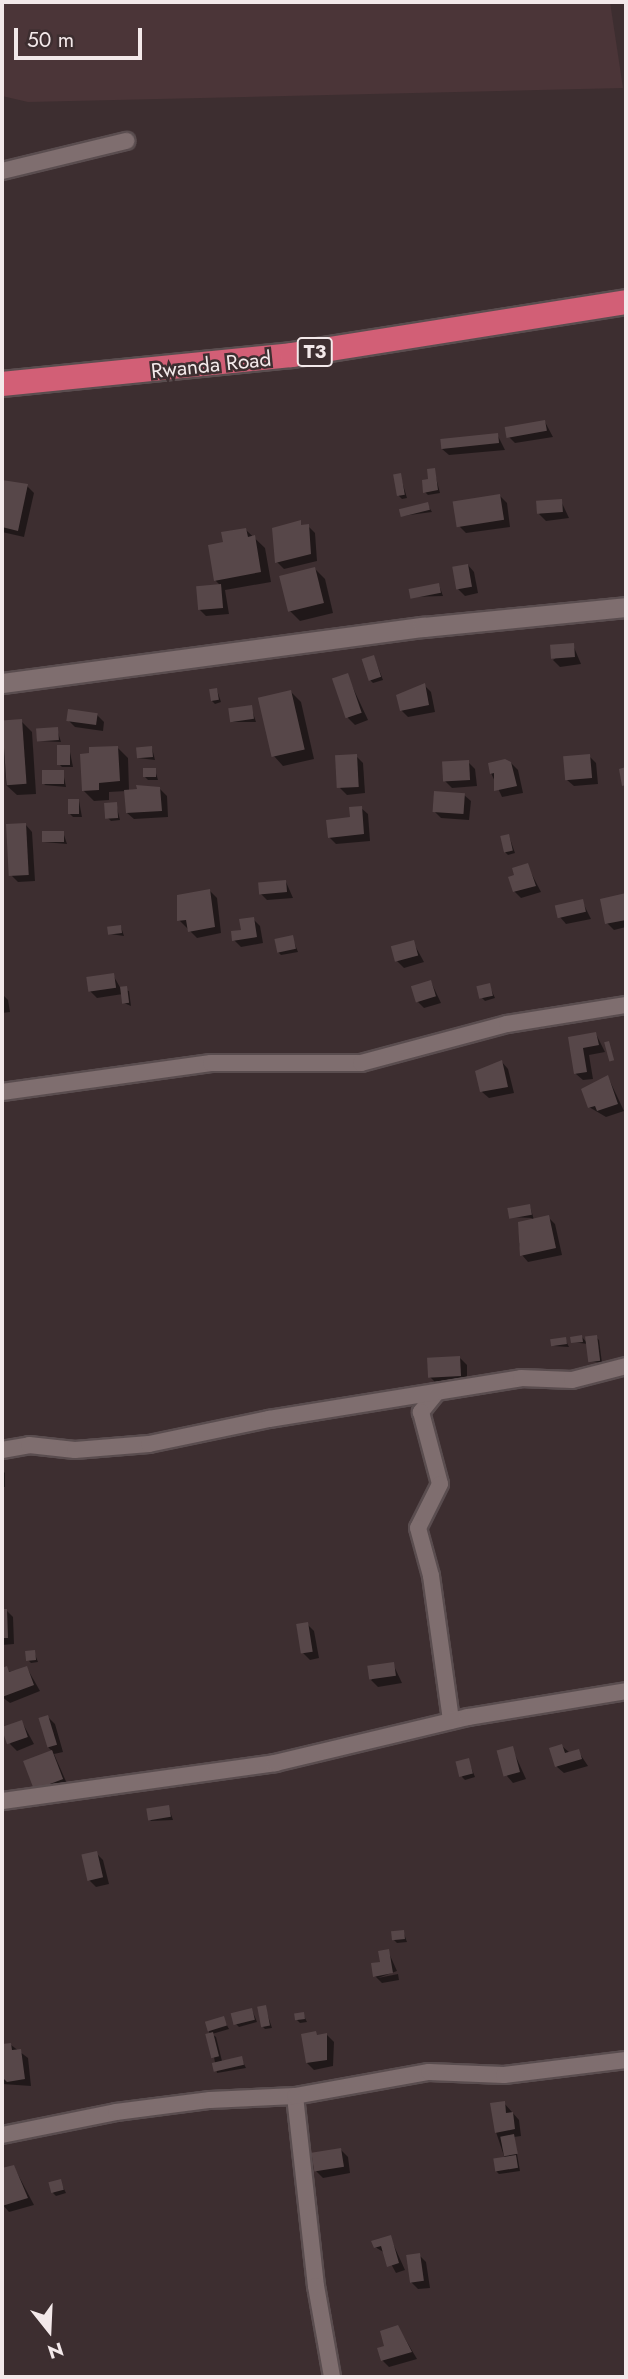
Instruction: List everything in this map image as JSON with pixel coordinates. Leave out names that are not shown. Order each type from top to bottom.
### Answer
[{"type":"highway","name":"Rwanda Road","points":[[2,384],[292,355],[626,302]]},
{"type":"street","points":[[2,171],[125,141]]},
{"type":"street","points":[[2,683],[424,628],[626,607]]},
{"type":"street","points":[[2,1091],[179,1065],[361,1063],[507,1024],[626,1005]]},
{"type":"street","points":[[2,1450],[29,1445],[75,1450],[149,1444],[269,1419],[532,1377],[572,1380],[626,1366]]},
{"type":"street","points":[[437,1392],[421,1412],[440,1484],[418,1528],[431,1576],[451,1721]]},
{"type":"street","points":[[2,1801],[275,1763],[451,1721],[626,1691]]},
{"type":"street","points":[[2,2135],[116,2112],[210,2100],[295,2096],[429,2071],[504,2075],[626,2060]]},
{"type":"street","points":[[295,2096],[316,2286],[332,2377]]},
{"type":"shaded area","points":[[2,2],[610,2],[623,88],[28,102],[2,96]]},
{"type":"building","points":[[545,420],[547,431],[507,438],[505,427]]},
{"type":"building","points":[[498,433],[499,443],[441,449],[440,439]]},
{"type":"building","points":[[435,468],[438,490],[423,493],[422,480],[428,479],[427,469]]},
{"type":"building","points":[[401,473],[405,495],[397,496],[393,474]]},
{"type":"building","points":[[2,480],[28,484],[18,531],[2,527]]},
{"type":"building","points":[[500,494],[504,520],[457,527],[453,502]]},
{"type":"building","points":[[562,499],[563,512],[537,514],[536,501]]},
{"type":"building","points":[[428,502],[430,510],[401,517],[399,509]]},
{"type":"building","points":[[301,520],[301,525],[309,524],[311,554],[275,563],[272,528]]},
{"type":"building","points":[[246,528],[248,537],[255,535],[261,572],[214,581],[208,545],[223,542],[221,532]]},
{"type":"building","points":[[468,564],[472,587],[456,589],[452,567]]},
{"type":"building","points":[[315,567],[324,603],[288,612],[279,576]]},
{"type":"building","points":[[439,583],[441,593],[410,599],[409,589]]},
{"type":"building","points":[[221,584],[223,608],[198,610],[196,586]]},
{"type":"building","points":[[574,643],[575,657],[551,659],[550,645]]},
{"type":"building","points":[[374,655],[381,677],[369,681],[362,659]]},
{"type":"building","points":[[348,673],[362,713],[346,718],[332,679]]},
{"type":"building","points":[[425,683],[429,705],[400,711],[396,695]]},
{"type":"building","points":[[217,688],[219,700],[211,701],[209,689]]},
{"type":"building","points":[[291,690],[305,749],[272,757],[258,698]]},
{"type":"building","points":[[252,705],[254,719],[230,722],[228,708]]},
{"type":"building","points":[[68,709],[98,713],[96,725],[66,721]]},
{"type":"building","points":[[22,719],[27,784],[7,785],[2,720]]},
{"type":"building","points":[[58,727],[59,740],[37,742],[36,729]]},
{"type":"building","points":[[57,745],[70,745],[70,765],[57,765]]},
{"type":"building","points":[[118,746],[120,781],[99,783],[99,790],[82,791],[80,754],[89,753],[89,747]]},
{"type":"building","points":[[152,746],[153,757],[137,758],[136,747]]},
{"type":"building","points":[[357,754],[359,787],[337,788],[335,755]]},
{"type":"building","points":[[590,754],[592,778],[565,780],[563,756]]},
{"type":"building","points":[[505,759],[511,762],[517,786],[494,791],[494,773],[490,774],[488,763]]},
{"type":"building","points":[[469,760],[470,780],[443,781],[442,761]]},
{"type":"building","points":[[626,767],[626,785],[622,786],[619,769]]},
{"type":"building","points":[[143,768],[156,768],[156,777],[143,777]]},
{"type":"building","points":[[42,770],[64,770],[64,784],[42,784]]},
{"type":"building","points":[[136,785],[160,787],[162,811],[126,813],[124,790],[137,789]]},
{"type":"building","points":[[434,791],[465,793],[463,814],[433,812]]},
{"type":"building","points":[[68,799],[79,799],[79,814],[68,814]]},
{"type":"building","points":[[117,802],[118,818],[105,819],[104,803]]},
{"type":"building","points":[[362,806],[364,834],[328,838],[326,820],[350,817],[349,807]]},
{"type":"building","points":[[26,823],[29,875],[9,876],[6,824]]},
{"type":"building","points":[[42,831],[64,831],[64,842],[42,842]]},
{"type":"building","points":[[509,834],[513,851],[504,853],[500,836]]},
{"type":"building","points":[[528,863],[536,886],[513,892],[508,877],[514,875],[512,868]]},
{"type":"building","points":[[286,880],[287,892],[259,894],[258,882]]},
{"type":"building","points":[[210,889],[215,927],[188,932],[186,920],[177,921],[177,895]]},
{"type":"building","points":[[626,893],[626,920],[605,924],[600,899]]},
{"type":"building","points":[[583,899],[586,912],[558,918],[555,906]]},
{"type":"building","points":[[254,917],[257,937],[232,941],[231,931],[241,930],[239,919]]},
{"type":"building","points":[[121,925],[122,933],[108,935],[107,927]]},
{"type":"building","points":[[293,935],[296,949],[277,953],[274,939]]},
{"type":"building","points":[[414,940],[418,955],[395,962],[391,946]]},
{"type":"building","points":[[114,973],[116,988],[88,992],[86,977]]},
{"type":"building","points":[[431,980],[436,996],[416,1002],[411,986]]},
{"type":"building","points":[[490,983],[493,996],[479,999],[476,986]]},
{"type":"building","points":[[127,986],[129,1003],[122,1004],[120,987]]},
{"type":"building","points":[[596,1032],[599,1045],[583,1048],[587,1072],[574,1074],[568,1037]]},
{"type":"building","points":[[609,1041],[614,1060],[609,1062],[604,1042]]},
{"type":"building","points":[[502,1060],[508,1087],[480,1092],[475,1071]]},
{"type":"building","points":[[608,1075],[618,1104],[597,1111],[595,1106],[588,1108],[581,1089]]},
{"type":"building","points":[[530,1204],[532,1215],[509,1219],[507,1208]]},
{"type":"building","points":[[549,1215],[556,1248],[520,1256],[518,1222]]},
{"type":"building","points":[[582,1335],[583,1342],[571,1343],[570,1337]]},
{"type":"building","points":[[597,1335],[600,1361],[588,1362],[585,1336]]},
{"type":"building","points":[[566,1337],[567,1344],[551,1346],[550,1339]]},
{"type":"building","points":[[460,1356],[461,1376],[428,1378],[427,1358]]},
{"type":"building","points":[[2,1609],[7,1609],[8,1638],[2,1638]]},
{"type":"building","points":[[308,1622],[313,1652],[301,1654],[296,1624]]},
{"type":"building","points":[[35,1650],[36,1660],[26,1661],[25,1651]]},
{"type":"building","points":[[394,1662],[396,1676],[369,1680],[367,1666]]},
{"type":"building","points":[[7,1666],[9,1672],[27,1666],[34,1685],[2,1697],[2,1668]]},
{"type":"building","points":[[48,1715],[57,1745],[48,1748],[38,1718]]},
{"type":"building","points":[[22,1720],[28,1737],[7,1744],[2,1727]]},
{"type":"building","points":[[562,1744],[565,1753],[579,1749],[582,1759],[555,1767],[549,1748]]},
{"type":"building","points":[[513,1746],[520,1772],[504,1776],[497,1750]]},
{"type":"building","points":[[52,1750],[63,1779],[34,1790],[23,1761]]},
{"type":"building","points":[[469,1758],[473,1774],[459,1777],[455,1761]]},
{"type":"building","points":[[169,1805],[171,1817],[148,1820],[146,1809]]},
{"type":"building","points":[[97,1851],[103,1877],[87,1881],[81,1855]]},
{"type":"building","points":[[404,1930],[405,1939],[392,1940],[391,1931]]},
{"type":"building","points":[[389,1949],[393,1973],[373,1977],[371,1963],[380,1962],[378,1951]]},
{"type":"building","points":[[266,2005],[270,2026],[261,2027],[257,2007]]},
{"type":"building","points":[[252,2008],[255,2020],[234,2025],[231,2013]]},
{"type":"building","points":[[304,2012],[305,2019],[295,2020],[294,2013]]},
{"type":"building","points":[[224,2016],[227,2026],[208,2031],[205,2022]]},
{"type":"building","points":[[316,2031],[317,2035],[327,2033],[327,2060],[306,2063],[301,2034]]},
{"type":"building","points":[[213,2032],[219,2056],[211,2058],[205,2034]]},
{"type":"building","points":[[11,2043],[12,2050],[21,2049],[25,2079],[7,2082],[2,2077],[2,2044]]},
{"type":"building","points":[[242,2056],[244,2065],[214,2072],[212,2063]]},
{"type":"building","points":[[505,2101],[506,2113],[513,2112],[515,2129],[495,2133],[490,2103]]},
{"type":"building","points":[[514,2134],[518,2154],[504,2156],[500,2137]]},
{"type":"building","points":[[341,2148],[344,2167],[314,2171],[311,2153]]},
{"type":"building","points":[[516,2155],[518,2168],[495,2171],[493,2159]]},
{"type":"building","points":[[14,2165],[28,2198],[2,2206],[2,2168]]},
{"type":"building","points":[[61,2179],[64,2190],[51,2193],[48,2182]]},
{"type":"building","points":[[391,2235],[399,2263],[387,2267],[381,2246],[374,2248],[371,2241]]},
{"type":"building","points":[[420,2253],[424,2281],[410,2283],[406,2255]]},
{"type":"building","points":[[398,2325],[412,2352],[381,2361],[377,2348],[384,2346],[380,2331]]}]
